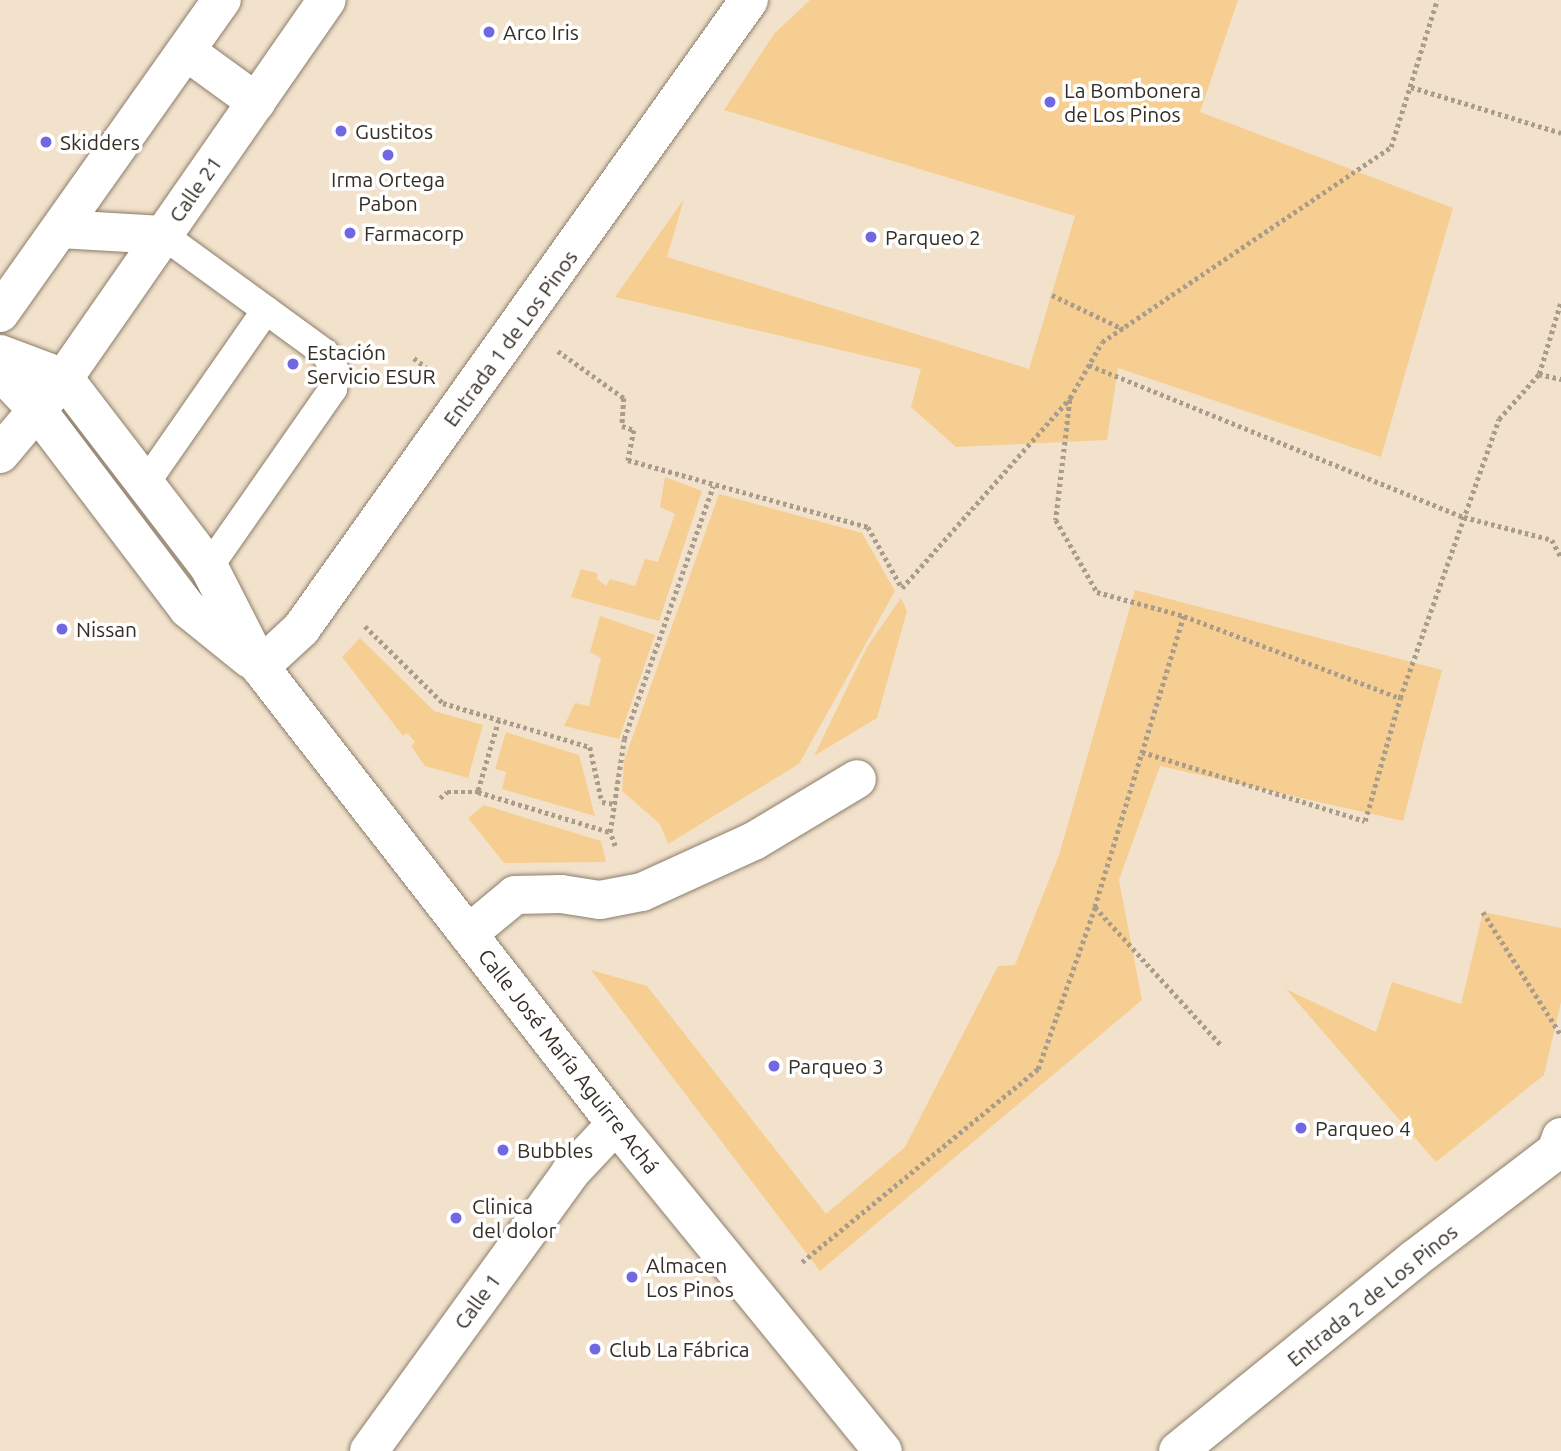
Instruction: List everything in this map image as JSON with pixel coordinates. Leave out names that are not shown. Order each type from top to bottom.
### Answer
[{"type":"street","points":[[0,313],[222,0]]},
{"type":"street","name":"Calle 21","points":[[37,410],[64,379],[327,0]]},
{"type":"street","name":"Entrada 1 de Los Pinos","points":[[260,667],[301,629],[749,0]]},
{"type":"street","points":[[186,51],[256,102]]},
{"type":"street","points":[[60,229],[163,235]]},
{"type":"street","points":[[0,355],[64,379]]},
{"type":"street","name":"Calle José María Aguirre Achá","points":[[0,370],[37,410],[188,609],[260,667]]},
{"type":"street","name":"Calle José María Aguirre Achá","points":[[64,379],[209,568],[260,667],[616,1124],[883,1451]]},
{"type":"street","points":[[0,454],[37,410]]},
{"type":"street","points":[[468,934],[515,895],[561,894],[600,900],[642,892],[754,841],[857,779]]},
{"type":"street","name":"Calle 1","points":[[369,1451],[570,1173],[616,1124]]},
{"type":"street","name":"Entrada 2 de Los Pinos","points":[[1178,1451],[1413,1260],[1556,1151],[1561,1136]]},
{"type":"lane","points":[[163,235],[325,353],[335,371],[333,389],[209,568]]},
{"type":"lane","points":[[145,485],[267,310]]},
{"type":"path","points":[[520,325],[624,398],[621,426],[634,430],[628,460],[713,486],[868,527],[902,588],[1070,398],[1102,342],[1391,147],[1437,0]]},
{"type":"path","points":[[1411,87],[1561,133]]},
{"type":"path","points":[[1052,295],[1122,329]]},
{"type":"path","points":[[1142,751],[1365,821],[1400,698],[1499,419],[1539,374],[1561,301]]},
{"type":"path","points":[[1089,365],[1464,517],[1552,540],[1561,556]]},
{"type":"path","points":[[1539,374],[1561,379]]},
{"type":"path","points":[[1070,398],[1056,520],[1097,592],[1184,616],[1400,698]]},
{"type":"path","points":[[618,853],[610,832],[624,739],[713,486]]},
{"type":"path","points":[[802,1262],[1038,1069],[1095,907],[1184,616]]},
{"type":"path","points":[[365,626],[443,703],[590,747],[602,802],[614,804]]},
{"type":"path","points":[[478,792],[499,720]]},
{"type":"path","points":[[440,797],[447,792],[478,792],[610,832]]},
{"type":"path","points":[[1095,907],[1221,1045]]},
{"type":"path","points":[[1483,912],[1561,1035]]},
{"type":"shaded area","points":[[810,0],[1238,0],[1200,112],[1453,208],[1381,457],[1118,368],[1107,440],[956,447],[911,407],[921,369],[615,297],[684,199],[667,257],[1029,369],[1075,216],[724,110],[774,34]]},
{"type":"shaded area","points":[[665,477],[702,491],[659,621],[571,597],[581,569],[597,573],[597,579],[606,586],[610,579],[635,586],[645,559],[658,562],[675,514],[660,507]]},
{"type":"shaded area","points":[[719,494],[862,533],[895,591],[799,764],[668,844],[660,824],[622,791],[624,761]]},
{"type":"shaded area","points":[[1135,590],[1442,670],[1403,821],[1160,766],[1119,880],[1142,1000],[820,1271],[591,970],[647,986],[826,1214],[905,1147],[998,966],[1015,965],[1059,855]]},
{"type":"shaded area","points":[[901,598],[907,611],[877,718],[814,756],[867,647]]},
{"type":"shaded area","points":[[600,616],[655,635],[619,739],[564,726],[575,703],[589,706],[601,658],[590,652]]},
{"type":"shaded area","points":[[360,638],[434,711],[483,725],[468,778],[425,766],[411,746],[415,742],[407,733],[403,736],[342,657]]},
{"type":"shaded area","points":[[506,732],[579,755],[595,816],[502,789],[506,772],[495,769]]},
{"type":"shaded area","points":[[484,805],[601,841],[606,862],[504,863],[468,818]]},
{"type":"shaded area","points":[[1483,912],[1561,928],[1561,1002],[1544,1075],[1436,1162],[1286,989],[1376,1032],[1392,982],[1461,1004]]},
{"type":"place","name":"Arco Iris","points":[[489,32]]},
{"type":"place","name":"La Bombonera de Los Pinos","points":[[1050,102]]},
{"type":"place","name":"Gustitos","points":[[341,131]]},
{"type":"place","name":"Skidders","points":[[46,142]]},
{"type":"place","name":"Irma Ortega Pabon","points":[[388,155]]},
{"type":"place","name":"Farmacorp","points":[[350,233]]},
{"type":"place","name":"Parqueo 2","points":[[871,237]]},
{"type":"place","name":"Estación Servicio ESUR","points":[[293,364]]},
{"type":"place","name":"Nissan","points":[[62,629]]},
{"type":"place","name":"Parqueo 3","points":[[774,1066]]},
{"type":"place","name":"Parqueo 4","points":[[1301,1128]]},
{"type":"place","name":"Bubbles","points":[[503,1150]]},
{"type":"place","name":"Clinica del dolor","points":[[456,1218]]},
{"type":"place","name":"Almacen Los Pinos","points":[[632,1277]]},
{"type":"place","name":"Club La Fábrica","points":[[595,1349]]}]
